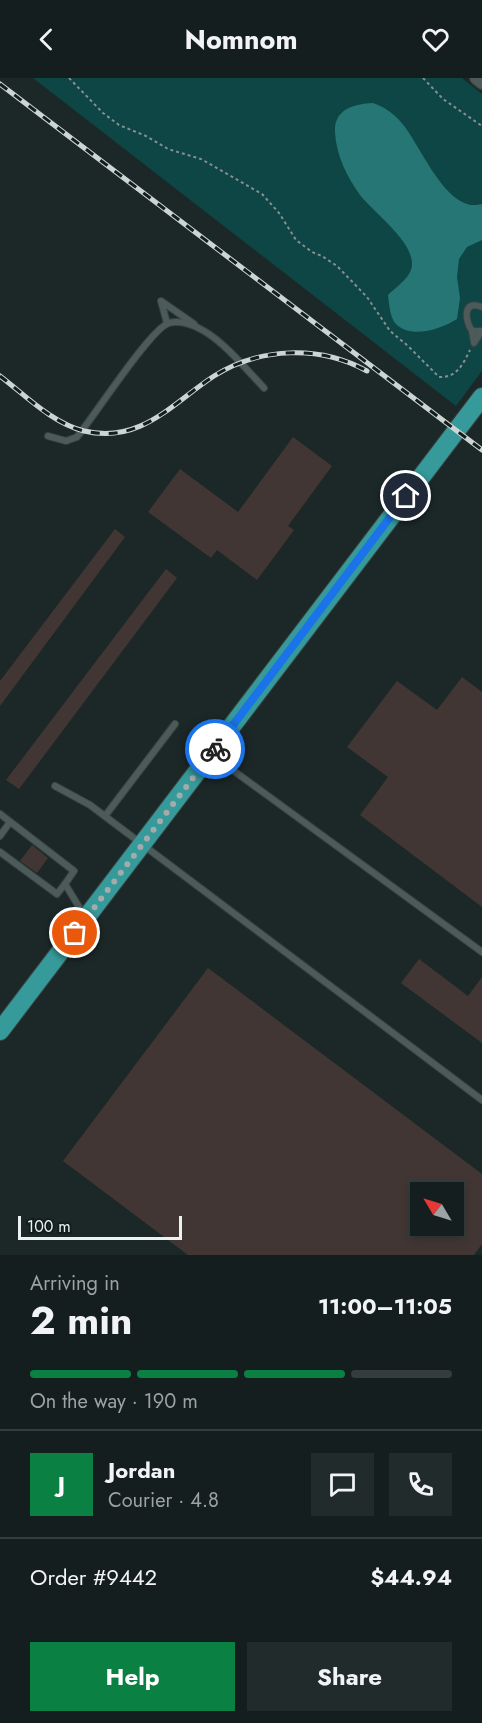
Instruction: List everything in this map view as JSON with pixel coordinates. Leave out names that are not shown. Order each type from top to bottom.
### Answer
[{"type":"main road","points":[[0,1031],[482,397]]},
{"type":"street","points":[[476,78],[482,83]]},
{"type":"lane","points":[[167,323],[161,301],[204,331],[235,357],[264,388]]},
{"type":"lane","points":[[474,343],[468,324],[467,310],[476,304],[482,307]]},
{"type":"lane","points":[[48,436],[66,441],[77,438],[150,340],[167,323],[184,322],[204,331]]},
{"type":"lane","points":[[472,331],[482,332]]},
{"type":"lane","points":[[474,343],[482,332]]},
{"type":"lane","points":[[105,816],[175,724]]},
{"type":"lane","points":[[211,754],[482,952]]},
{"type":"lane","points":[[55,786],[105,816],[482,1100]]},
{"type":"lane","points":[[0,814],[74,871],[57,894],[0,852]]},
{"type":"lane","points":[[0,836],[10,822]]},
{"type":"lane","points":[[65,884],[86,918]]},
{"type":"path","points":[[69,78],[103,113],[119,125],[146,136],[168,149],[201,159],[262,194],[279,213],[296,240],[337,266],[367,297],[390,331],[440,377],[456,373],[474,343]]},
{"type":"path","points":[[423,78],[443,99],[482,126]]},
{"type":"shaded area","points":[[33,78],[462,78],[482,94],[482,371],[456,406]]},
{"type":"shaded area","points":[[373,103],[388,110],[400,121],[435,174],[457,199],[469,204],[482,204],[482,240],[467,247],[459,259],[457,277],[460,298],[457,319],[434,329],[409,331],[401,328],[393,320],[388,295],[410,273],[412,264],[410,255],[400,237],[360,195],[340,157],[335,132],[338,118],[347,109]]},
{"type":"building","points":[[293,437],[332,466],[288,526],[294,530],[257,580],[217,550],[211,558],[148,512],[180,469],[238,512]]},
{"type":"building","points":[[115,529],[125,537],[0,706],[0,681]]},
{"type":"building","points":[[166,569],[177,578],[19,789],[6,780]]},
{"type":"building","points":[[462,677],[482,692],[482,907],[360,815],[388,777],[347,747],[397,681],[437,710]]},
{"type":"building","points":[[32,845],[48,858],[37,873],[20,861]]},
{"type":"building","points":[[419,959],[468,996],[482,977],[482,1043],[401,983]]},
{"type":"building","points":[[208,968],[482,1174],[482,1244],[474,1255],[188,1255],[63,1161]]},
{"type":"railway","points":[[0,84],[482,450]]},
{"type":"railway","points":[[0,376],[39,408],[61,422],[84,431],[104,434],[139,427],[169,409],[214,376],[251,359],[290,353],[310,354],[330,357],[367,371]]},
{"type":"way so far","points":[[75,933],[215,749]]},
{"type":"route","points":[[215,749],[406,496]]}]
